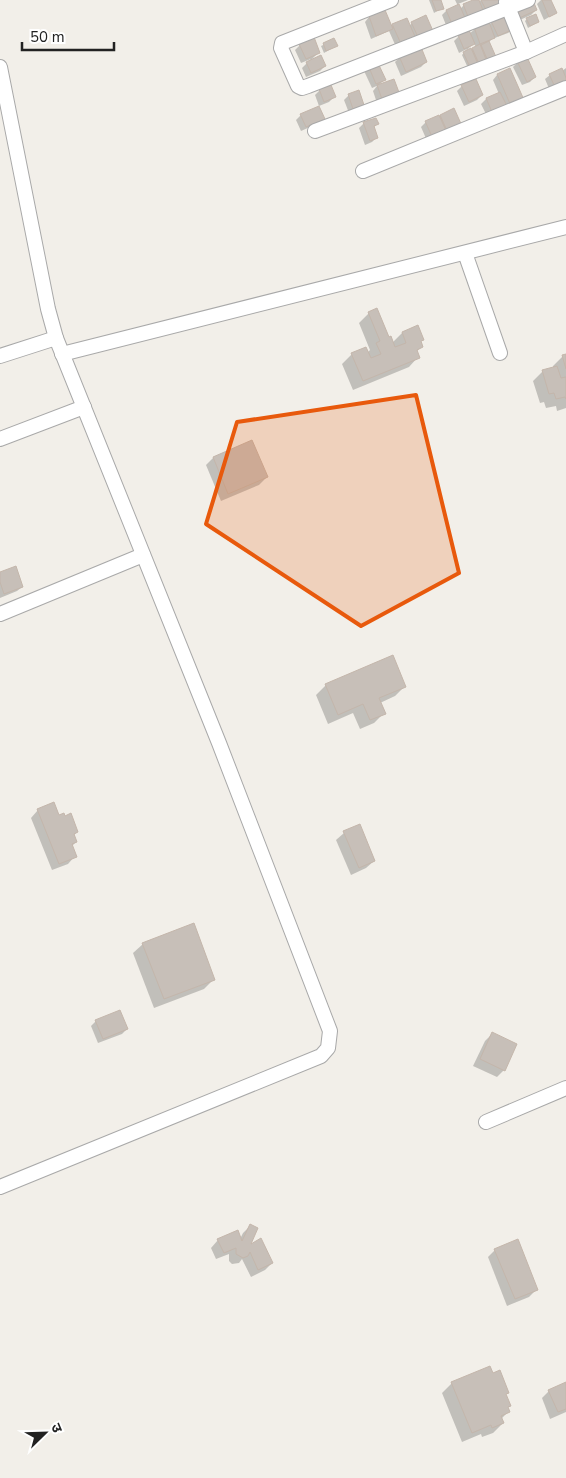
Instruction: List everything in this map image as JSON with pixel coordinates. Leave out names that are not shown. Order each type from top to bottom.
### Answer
[{"type":"street","points":[[391,0],[282,43],[281,48],[298,86],[302,88],[308,86],[507,4],[528,0]]},
{"type":"street","points":[[507,4],[526,52]]},
{"type":"street","points":[[315,131],[526,52],[566,34]]},
{"type":"street","points":[[0,67],[48,309],[56,338],[328,1022],[330,1032],[330,1041],[321,1056],[0,1187]]},
{"type":"street","points":[[364,171],[566,88]]},
{"type":"street","points":[[62,354],[566,227]]},
{"type":"street","points":[[465,253],[500,353]]},
{"type":"street","points":[[0,356],[56,338]]},
{"type":"street","points":[[0,439],[84,407]]},
{"type":"street","points":[[0,614],[144,556]]},
{"type":"street","points":[[486,1122],[566,1088]]},
{"type":"highlighted area","points":[[416,395],[459,573],[361,626],[206,524],[237,422]]},
{"type":"building","points":[[432,0],[441,0],[444,9],[436,11]]},
{"type":"building","points":[[479,0],[484,13],[469,19],[463,4]]},
{"type":"building","points":[[481,0],[502,0],[505,6],[488,14]]},
{"type":"building","points":[[542,0],[551,0],[557,13],[549,17]]},
{"type":"building","points":[[534,3],[537,10],[517,19],[514,11]]},
{"type":"building","points":[[459,4],[466,20],[453,26],[446,10]]},
{"type":"building","points":[[385,10],[393,29],[376,36],[369,16]]},
{"type":"building","points":[[508,14],[514,29],[498,36],[491,21]]},
{"type":"building","points":[[536,14],[539,22],[530,26],[526,18]]},
{"type":"building","points":[[426,15],[433,31],[418,37],[411,22]]},
{"type":"building","points":[[407,18],[416,39],[402,46],[392,24]]},
{"type":"building","points":[[489,22],[495,38],[480,44],[474,27]]},
{"type":"building","points":[[469,30],[475,44],[464,49],[458,35]]},
{"type":"building","points":[[314,37],[320,53],[306,59],[299,44]]},
{"type":"building","points":[[334,38],[338,46],[326,51],[323,43]]},
{"type":"building","points":[[489,41],[496,57],[488,61],[481,45]]},
{"type":"building","points":[[480,44],[487,62],[480,66],[472,48]]},
{"type":"building","points":[[421,47],[427,62],[406,72],[399,56]]},
{"type":"building","points":[[471,48],[478,64],[470,67],[463,52]]},
{"type":"building","points":[[321,55],[326,66],[311,73],[306,62]]},
{"type":"building","points":[[527,57],[536,77],[527,82],[517,61]]},
{"type":"building","points":[[377,61],[386,80],[376,84],[368,65]]},
{"type":"building","points":[[510,68],[524,100],[511,106],[497,74]]},
{"type":"building","points":[[562,68],[566,83],[555,87],[549,74]]},
{"type":"building","points":[[394,79],[400,95],[383,102],[377,85]]},
{"type":"building","points":[[476,79],[483,95],[469,102],[461,85]]},
{"type":"building","points":[[331,85],[336,97],[324,102],[319,89]]},
{"type":"building","points":[[359,90],[364,105],[353,109],[348,94]]},
{"type":"building","points":[[500,92],[507,106],[492,112],[486,98]]},
{"type":"building","points":[[319,106],[325,119],[306,127],[300,114]]},
{"type":"building","points":[[454,108],[462,126],[448,133],[440,115]]},
{"type":"building","points":[[439,115],[447,133],[433,139],[425,121]]},
{"type":"building","points":[[376,118],[379,124],[374,126],[378,138],[370,141],[363,122]]},
{"type":"building","points":[[377,308],[395,347],[406,343],[402,332],[418,325],[424,340],[421,341],[423,347],[417,350],[420,358],[363,381],[351,353],[366,347],[371,358],[381,354],[376,343],[380,341],[368,312]]},
{"type":"building","points":[[566,354],[566,369],[562,355]]},
{"type":"building","points":[[557,366],[561,378],[566,377],[566,399],[565,397],[556,399],[554,393],[549,394],[542,370]]},
{"type":"building","points":[[252,440],[268,477],[228,494],[213,457]]},
{"type":"building","points":[[16,566],[23,587],[4,594],[0,582],[0,572]]},
{"type":"building","points":[[393,655],[406,687],[379,698],[386,714],[370,720],[363,704],[338,715],[325,684]]},
{"type":"building","points":[[54,802],[59,815],[64,813],[65,816],[71,813],[78,832],[74,834],[77,842],[72,844],[77,857],[59,864],[37,809]]},
{"type":"building","points":[[360,824],[375,861],[359,868],[343,831]]},
{"type":"building","points":[[194,923],[215,980],[164,999],[142,943]]},
{"type":"building","points":[[120,1010],[128,1029],[103,1039],[95,1020]]},
{"type":"building","points":[[492,1032],[517,1044],[505,1071],[480,1059]]},
{"type":"building","points":[[250,1224],[258,1228],[251,1244],[261,1238],[273,1263],[258,1270],[250,1252],[248,1256],[243,1258],[236,1254],[236,1248],[224,1253],[217,1239],[238,1230],[242,1241]]},
{"type":"building","points":[[518,1239],[538,1290],[515,1299],[494,1249]]},
{"type":"building","points":[[490,1366],[493,1373],[500,1370],[509,1393],[506,1394],[511,1406],[508,1407],[510,1412],[501,1416],[504,1423],[492,1428],[491,1425],[472,1433],[451,1382]]},
{"type":"building","points":[[566,1382],[566,1409],[558,1412],[548,1390]]}]
